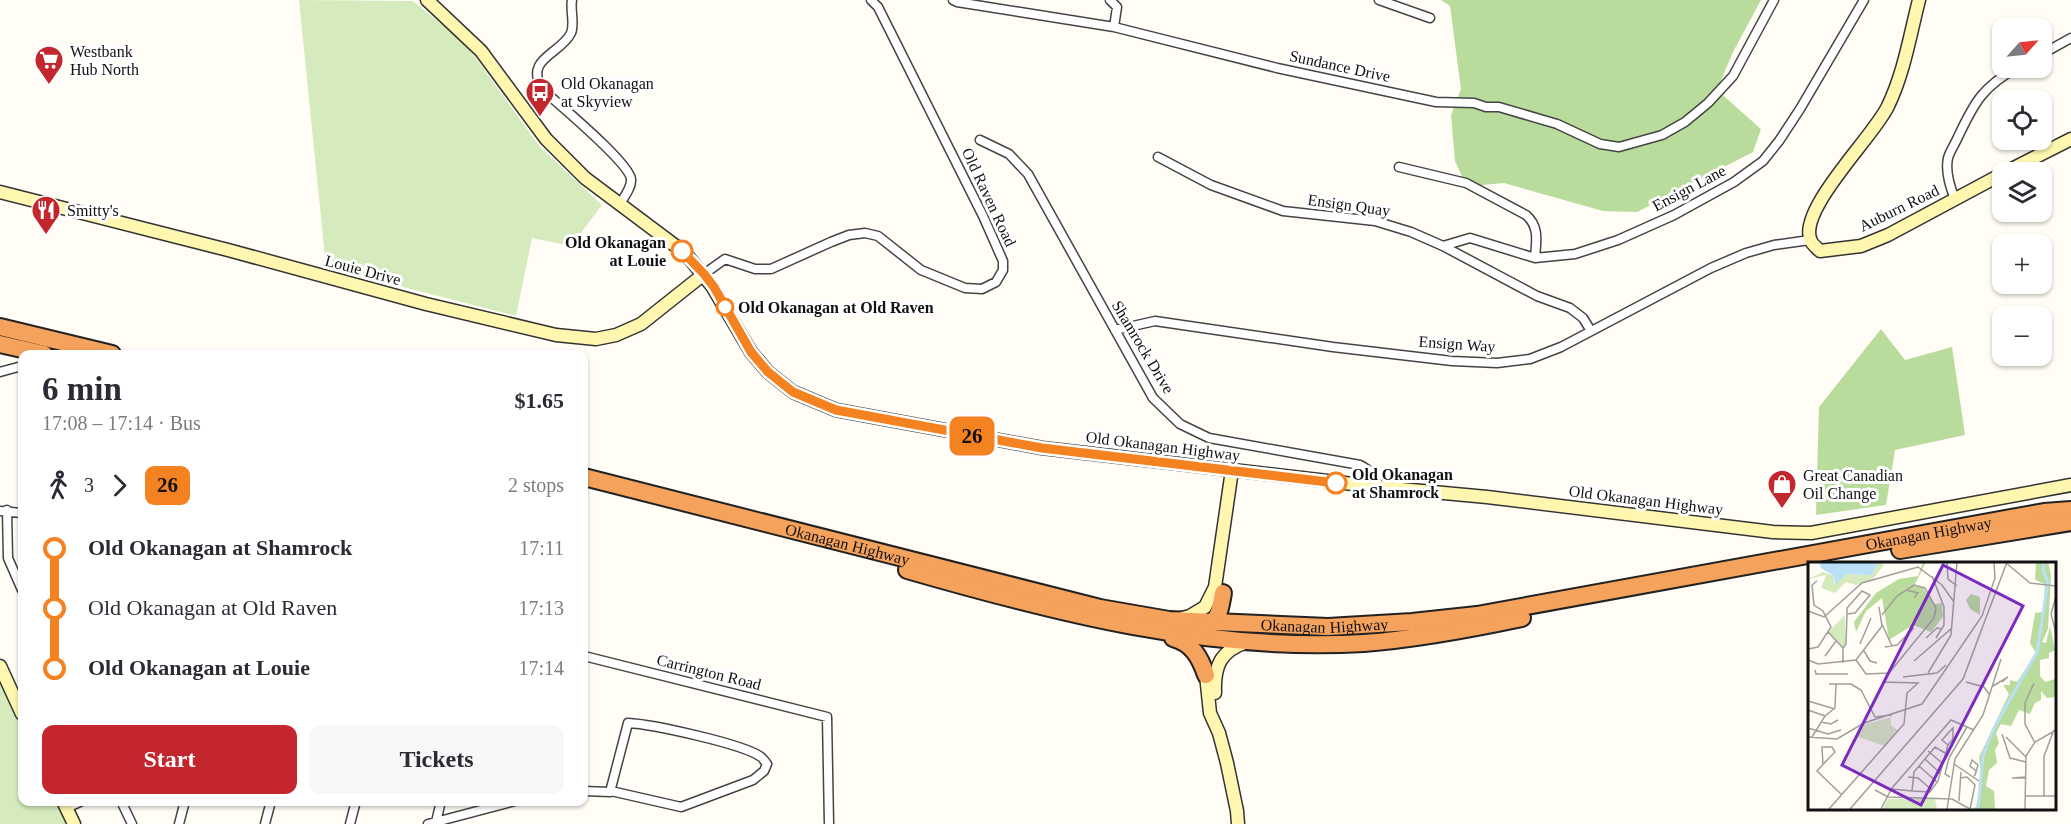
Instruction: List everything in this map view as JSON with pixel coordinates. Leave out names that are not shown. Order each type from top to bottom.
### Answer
[{"type":"highway","points":[[0,327],[95,350]]},
{"type":"highway","points":[[0,335],[59,350]]},
{"type":"highway","points":[[0,344],[26,350]]},
{"type":"highway","name":"Okanagan Highway","points":[[588,478],[1100,608],[1169,620],[1249,642],[1306,644],[1398,640],[1808,566]]},
{"type":"highway","name":"Okanagan Highway","points":[[588,489],[888,565],[978,591],[1099,621],[1143,629]]},
{"type":"highway","name":"Okanagan Highway","points":[[1212,631],[1273,626],[1328,627],[1412,622],[1477,615],[2043,512],[2071,510]]},
{"type":"highway","name":"Okanagan Highway","points":[[1834,562],[2071,522]]},
{"type":"highway","points":[[1206,675],[1212,631],[1220,614],[1223,593]]},
{"type":"highway","points":[[1223,593],[1233,611],[1245,618],[1273,626]]},
{"type":"highway","points":[[1143,629],[1170,625],[1207,628],[1212,631]]},
{"type":"highway","points":[[1143,629],[1181,640],[1189,645],[1195,651],[1206,675]]},
{"type":"street","name":"Old Okanagan Highway","points":[[427,0],[481,51],[546,139],[585,178],[685,253],[704,274],[751,352],[768,372],[793,392],[836,410],[1042,448],[1773,531],[1811,533],[2071,486]]},
{"type":"street","points":[[572,0],[572,31],[564,44],[545,57],[537,75],[538,82],[542,89],[602,143],[629,173],[630,186],[620,204]]},
{"type":"street","name":"Old Raven Road","points":[[704,274],[725,259],[755,269],[771,269],[849,235],[865,233],[878,236],[921,270],[965,288],[982,289],[996,282],[1003,270],[1002,261],[983,216],[878,7],[871,0]]},
{"type":"street","name":"Sundance Drive","points":[[953,0],[1114,27],[1277,68],[1436,102],[1473,103],[1486,107],[1499,107],[1557,124],[1600,144],[1619,147],[1662,135],[1685,122],[1708,103],[1733,76],[1774,0]]},
{"type":"street","points":[[1110,0],[1117,7],[1114,27]]},
{"type":"street","points":[[1379,0],[1430,18]]},
{"type":"street","name":"Ensign Lane","points":[[1443,246],[1470,238],[1535,258],[1575,254],[1618,240],[1674,215],[1734,182],[1763,161],[1800,110],[1864,0]]},
{"type":"street","points":[[1810,240],[1809,225],[1822,195],[1858,150],[1888,107],[1902,68],[1919,0]]},
{"type":"street","points":[[2052,49],[2071,39]]},
{"type":"street","points":[[1955,199],[1949,183],[1948,159],[1976,100],[1998,78]]},
{"type":"street","name":"Auburn Road","points":[[2026,162],[2071,139]]},
{"type":"street","name":"Shamrock Drive","points":[[980,140],[1009,154],[1028,174],[1153,398],[1180,424],[1209,438],[1360,465],[1372,472],[1379,488]]},
{"type":"street","name":"Ensign Quay","points":[[1158,157],[1211,185],[1283,211],[1375,221],[1411,232],[1443,246],[1537,296],[1570,308],[1583,318],[1591,331]]},
{"type":"street","points":[[1399,167],[1466,183],[1526,215],[1536,229],[1535,258]]},
{"type":"street","name":"Auburn Road","points":[[1810,240],[1820,251],[1861,246],[1888,235],[1992,179]]},
{"type":"street","name":"Louie Drive","points":[[0,192],[228,250],[426,304],[556,334],[596,339],[616,335],[641,324],[704,274]]},
{"type":"street","name":"Ensign Way","points":[[1115,330],[1155,321],[1334,347],[1452,361],[1497,363],[1530,359],[1560,347],[1712,268],[1746,253],[1774,245],[1810,240]]},
{"type":"street","points":[[0,372],[18,367]]},
{"type":"street","points":[[1169,620],[1190,616],[1205,607],[1211,600],[1223,538],[1232,470]]},
{"type":"street","points":[[18,512],[3,510],[8,558],[18,581]]},
{"type":"street","points":[[1223,538],[1225,560],[1223,593]]},
{"type":"street","points":[[1238,824],[1238,811],[1219,733],[1215,678],[1225,654],[1249,642]]},
{"type":"street","name":"Carrington Road","points":[[588,657],[827,717],[829,824]]},
{"type":"street","points":[[0,666],[18,705]]},
{"type":"street","points":[[1206,675],[1210,713],[1219,733]]},
{"type":"street","points":[[588,790],[610,792],[628,723],[645,724],[742,748],[762,757],[767,764],[764,771],[753,780],[681,807],[611,791]]},
{"type":"street","points":[[65,806],[74,824]]},
{"type":"street","points":[[123,806],[132,824]]},
{"type":"street","points":[[179,824],[184,806]]},
{"type":"street","points":[[265,824],[270,806]]},
{"type":"street","points":[[350,824],[355,806]]},
{"type":"street","points":[[431,823],[439,806]]},
{"type":"street","points":[[431,823],[496,806]]},
{"type":"green space","points":[[299,0],[413,1],[457,37],[475,57],[540,147],[602,205],[571,246],[532,238],[516,316],[326,267]]},
{"type":"green space","points":[[1441,0],[1761,0],[1733,52],[1717,90],[1761,129],[1753,152],[1637,212],[1603,211],[1504,183],[1472,186],[1465,183],[1455,161],[1451,115],[1461,89],[1450,6]]},
{"type":"green space","points":[[1881,329],[1905,360],[1952,347],[1965,435],[1895,450],[1886,505],[1816,515],[1819,407]]},
{"type":"green space","points":[[0,670],[18,705],[18,806],[65,806],[73,824],[0,824]]},
{"type":"bus line","name":"26","points":[[682,251],[714,287],[751,352],[768,372],[793,392],[836,410],[1042,448],[1336,483]]},
{"type":"place","name":"Westbank Hub North","points":[[49,86]]},
{"type":"place","name":"Old Okanagan at Skyview","points":[[540,118]]},
{"type":"place","name":"Smitty's","points":[[46,236]]},
{"type":"place","name":"Old Okanagan at Louie","points":[[682,251]]},
{"type":"place","name":"Old Okanagan at Old Raven","points":[[725,307]]},
{"type":"place","name":"Old Okanagan at Shamrock","points":[[1336,483]]},
{"type":"place","name":"Great Canadian Oil Change","points":[[1782,510]]}]
